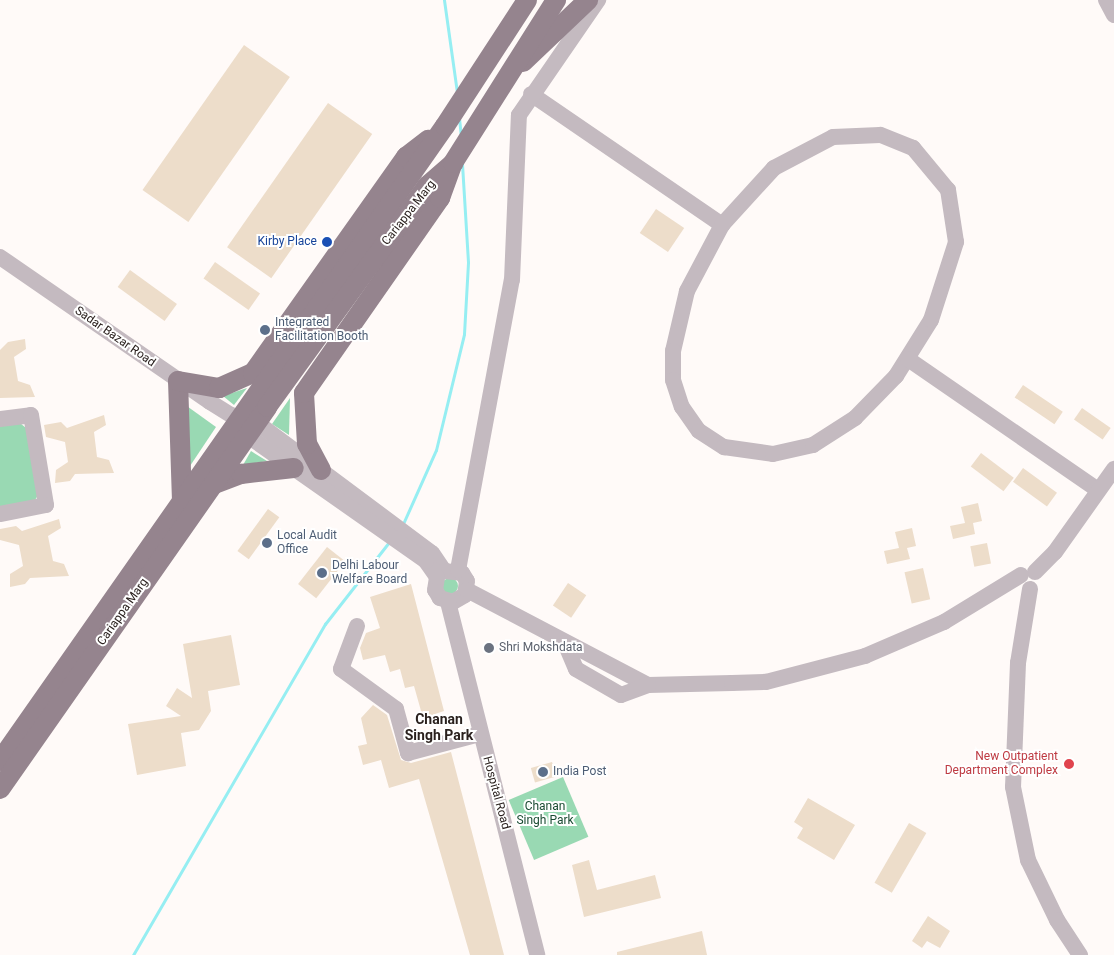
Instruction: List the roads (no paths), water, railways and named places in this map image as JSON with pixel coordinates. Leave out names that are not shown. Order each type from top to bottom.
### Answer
[{"type":"main road","points":[[500,38],[512,0]]},
{"type":"main road","name":"Cariappa Marg","points":[[0,761],[212,485],[242,423],[445,126],[480,73],[500,38],[527,0]]},
{"type":"main road","name":"Cariappa Marg","points":[[0,789],[182,501],[427,186],[453,163],[493,104],[508,76],[556,0]]},
{"type":"main road","points":[[508,76],[588,0]]},
{"type":"main road","points":[[182,501],[178,381],[219,388],[253,373],[406,157],[445,126]]},
{"type":"main road","points":[[321,470],[307,444],[304,394],[440,198],[453,163]]},
{"type":"main road","points":[[212,485],[256,471],[294,468]]},
{"type":"street","points":[[242,423],[294,468],[381,522],[420,550],[446,573],[465,577],[467,590],[462,598],[448,602],[435,590],[446,573],[512,280],[514,161],[518,115],[598,0]]},
{"type":"street","points":[[1106,0],[1114,15]]},
{"type":"street","points":[[531,94],[722,225]]},
{"type":"street","points":[[858,134],[880,135],[913,148],[948,190],[956,242],[942,294],[908,359],[855,418],[813,445],[773,454],[724,447],[698,431],[682,406],[673,380],[673,351],[687,291],[722,225],[774,168],[812,144],[858,134]]},
{"type":"street","name":"Sadar Bazar Road","points":[[0,257],[178,381],[242,423]]},
{"type":"street","points":[[908,359],[1098,490]]},
{"type":"street","points":[[0,419],[31,415],[46,505],[0,514]]},
{"type":"street","points":[[242,423],[321,470],[381,522]]},
{"type":"street","points":[[467,590],[648,685],[766,682],[865,656],[944,622],[1029,579],[1055,552],[1114,469]]},
{"type":"street","points":[[1029,579],[1018,663],[1013,787],[1028,860],[1056,920],[1080,955]]},
{"type":"street","name":"Hospital Road","points":[[448,602],[537,955]]},
{"type":"street","points":[[357,626],[341,670],[396,709],[408,753],[480,734]]},
{"type":"waterway","points":[[444,0],[457,92]]},
{"type":"waterway","points":[[459,118],[461,137]]},
{"type":"waterway","points":[[402,526],[436,450],[464,334],[468,262],[462,163]]},
{"type":"waterway","points":[[133,955],[325,624],[389,542]]},
{"type":"place","name":"Kirby Place","points":[[327,242]]},
{"type":"place","name":"Integrated Facilitation Booth","points":[[265,330]]},
{"type":"place","name":"Local Audit Office","points":[[267,543]]},
{"type":"place","name":"Delhi Labour Welfare Board","points":[[322,573]]},
{"type":"place","name":"Shri Mokshdata","points":[[489,648]]},
{"type":"place","name":"New Outpatient Department Complex","points":[[1069,764]]},
{"type":"place","name":"India Post","points":[[543,772]]},
{"type":"district","name":"Chanan Singh Park","points":[[439,728]]}]
